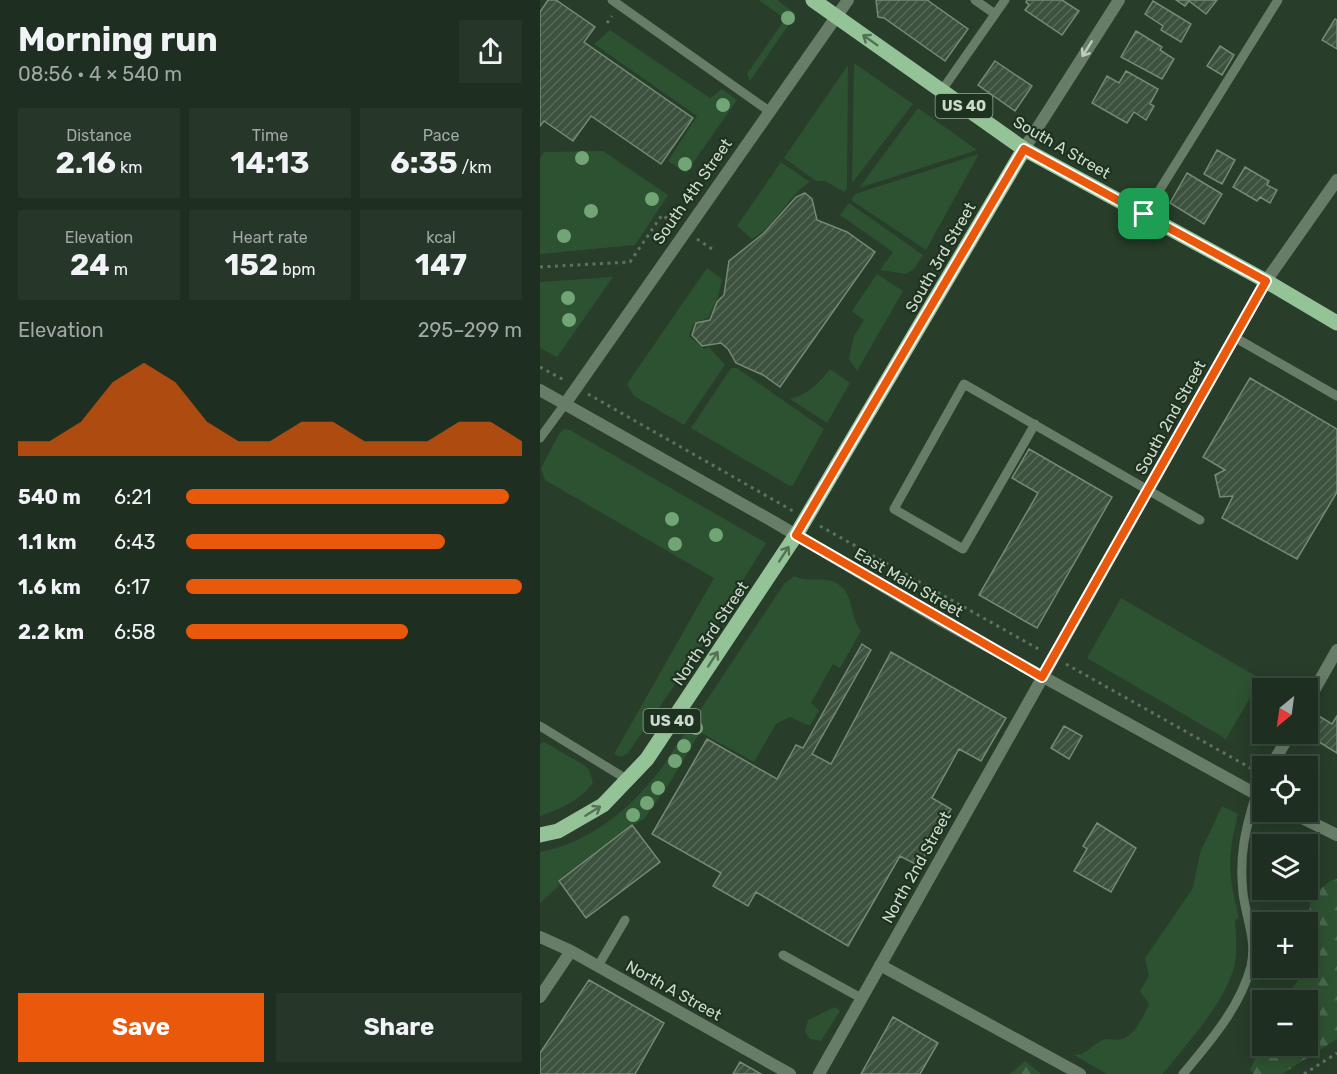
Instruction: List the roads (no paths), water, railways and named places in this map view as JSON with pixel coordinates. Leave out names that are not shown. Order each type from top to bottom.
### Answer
[{"type":"main road","name":"South A Street","points":[[813,0],[1024,149],[1266,281],[1337,323]]},
{"type":"main road","name":"South 3rd Street","points":[[796,535],[1024,149]]},
{"type":"main road","name":"North 3rd Street","points":[[540,835],[558,831],[603,805],[647,759],[796,535]]},
{"type":"street","name":"South 4th Street","points":[[565,404],[848,0]]},
{"type":"street","name":"South 3rd Street","points":[[1024,149],[1119,0]]},
{"type":"street","name":"South 2nd Street","points":[[1042,677],[1266,281],[1337,180]]},
{"type":"street","name":"East Main Street","points":[[540,390],[1042,677],[1252,792]]},
{"type":"street","points":[[1318,683],[1337,650]]},
{"type":"street","name":"North 2nd Street","points":[[819,1074],[1042,677]]},
{"type":"street","points":[[1310,822],[1337,835]]},
{"type":"street","name":"North A Street","points":[[540,937],[571,951],[790,1074]]},
{"type":"street","points":[[541,995],[571,951]]},
{"type":"street","points":[[880,965],[1080,1074]]},
{"type":"lane","points":[[612,0],[769,111]]},
{"type":"lane","points":[[975,0],[995,15]]},
{"type":"lane","points":[[942,90],[1005,0]]},
{"type":"lane","points":[[1144,214],[1278,0]]},
{"type":"lane","points":[[1234,337],[1337,396]]},
{"type":"lane","points":[[1035,424],[963,549],[894,509],[964,384],[1149,488],[1200,520]]},
{"type":"lane","points":[[540,438],[565,404]]},
{"type":"lane","points":[[540,726],[628,780]]},
{"type":"lane","points":[[1183,1074],[1222,1022],[1246,982],[1251,964],[1252,927],[1244,894],[1243,837],[1252,814]]},
{"type":"lane","points":[[598,966],[625,920]]},
{"type":"lane","points":[[783,954],[861,998]]}]
